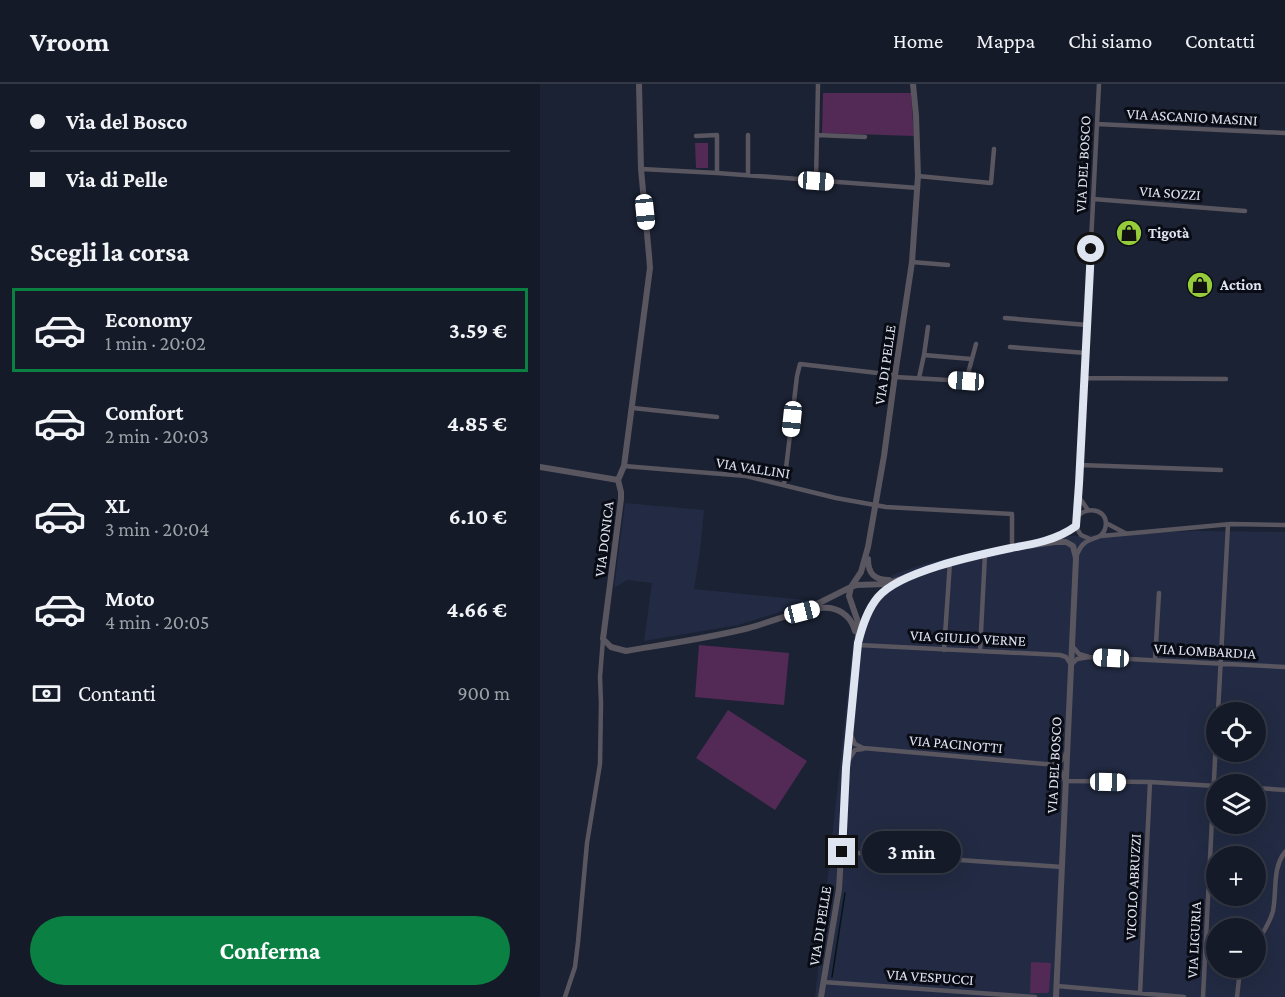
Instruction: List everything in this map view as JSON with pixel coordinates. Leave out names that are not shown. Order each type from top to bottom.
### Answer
[{"type":"street","name":"VIA DONICA","points":[[565,997],[575,966],[586,843],[600,764],[600,677],[621,499],[618,480],[624,466],[633,408],[650,268],[641,169],[639,84]]},
{"type":"street","points":[[816,181],[818,84]]},
{"type":"street","name":"VIA DI PELLE","points":[[821,997],[839,889],[846,768],[858,644],[858,622],[849,599],[851,587],[861,572],[868,548],[876,506],[912,262],[918,188],[913,84]]},
{"type":"street","name":"VIA DEL BOSCO","points":[[1076,526],[1099,84]]},
{"type":"street","name":"VIA ASCANIO MASINI","points":[[1097,124],[1285,133]]},
{"type":"street","points":[[696,136],[717,135],[717,173]]},
{"type":"street","points":[[748,135],[748,175]]},
{"type":"street","points":[[817,135],[865,136]]},
{"type":"street","points":[[918,176],[991,183],[994,149]]},
{"type":"street","points":[[641,169],[918,188]]},
{"type":"street","name":"VIA SOZZI","points":[[1093,199],[1245,211]]},
{"type":"street","points":[[912,262],[948,265]]},
{"type":"street","points":[[1005,318],[1087,325]]},
{"type":"street","points":[[919,378],[928,327]]},
{"type":"street","points":[[784,485],[800,364],[895,376],[966,381],[976,344]]},
{"type":"street","points":[[1010,347],[1086,353]]},
{"type":"street","points":[[924,355],[971,359]]},
{"type":"street","points":[[1084,378],[1226,379]]},
{"type":"street","points":[[633,408],[717,417]]},
{"type":"street","points":[[1080,465],[1221,470]]},
{"type":"street","name":"VIA VALLINI","points":[[624,466],[746,476],[876,506],[1012,514],[1012,548]]},
{"type":"street","points":[[540,467],[618,480]]},
{"type":"street","points":[[1079,497],[1088,510]]},
{"type":"street","points":[[1077,519],[1083,512],[1096,510],[1103,516],[1106,523],[1101,536]]},
{"type":"street","points":[[1106,523],[1127,534]]},
{"type":"street","points":[[802,612],[857,585],[886,584],[950,562],[1054,538],[1076,526],[1081,535],[1096,539],[1101,536],[1228,525],[1285,525]]},
{"type":"street","points":[[1219,702],[1228,525]]},
{"type":"street","points":[[1076,558],[1083,545],[1090,539]]},
{"type":"street","points":[[1034,544],[1066,542],[1073,546],[1076,558]]},
{"type":"street","points":[[868,548],[868,565],[875,577],[890,580],[907,577]]},
{"type":"street","points":[[980,651],[985,554]]},
{"type":"street","name":"VIA DEL BOSCO","points":[[1056,997],[1076,558]]},
{"type":"street","points":[[944,650],[950,562]]},
{"type":"street","name":"VIA DI PELLE","points":[[858,644],[873,604],[886,590],[907,577]]},
{"type":"street","points":[[1155,660],[1160,593]]},
{"type":"street","points":[[603,639],[611,647],[626,651],[748,628],[802,612],[831,608],[842,612],[853,622],[858,644]]},
{"type":"street","points":[[1072,643],[1075,651],[1089,657]]},
{"type":"street","name":"VIA GIULIO VERNE","points":[[858,644],[1062,655],[1071,666]]},
{"type":"street","points":[[1071,666],[1077,659],[1089,657]]},
{"type":"street","name":"VIA LOMBARDIA","points":[[1089,657],[1285,667]]},
{"type":"street","points":[[850,723],[852,741],[857,746],[866,748]]},
{"type":"street","points":[[846,768],[852,753],[866,748]]},
{"type":"street","name":"VIA PACINOTTI","points":[[866,748],[1045,764]]},
{"type":"street","points":[[1045,764],[1060,762],[1064,759],[1067,750]]},
{"type":"street","points":[[1045,764],[1059,769],[1065,781],[1206,785]]},
{"type":"street","name":"VICOLO ABRUZZI","points":[[1140,993],[1150,782]]},
{"type":"street","points":[[1266,788],[1285,789]]},
{"type":"street","name":"VIA LIGURIA","points":[[1203,997],[1212,834]]},
{"type":"street","points":[[842,852],[1062,867]]},
{"type":"street","points":[[1266,926],[1273,910],[1278,865],[1285,852]]},
{"type":"street","points":[[1237,997],[1239,978]]},
{"type":"street","name":"VIA VESPUCCI","points":[[823,982],[1035,997]]},
{"type":"street","points":[[1057,986],[1184,997]]},
{"type":"shaded area","points":[[823,93],[911,93],[914,136],[822,133]]},
{"type":"shaded area","points":[[695,143],[708,143],[708,168],[696,168]]},
{"type":"shaded area","points":[[625,503],[704,510],[694,589],[816,601],[738,625],[644,641],[652,583],[627,580],[614,588]]},
{"type":"shaded area","points":[[1195,531],[1285,532],[1285,997],[815,997],[854,634],[892,575],[924,564],[1046,537]]},
{"type":"shaded area","points":[[699,645],[789,653],[784,705],[695,697]]},
{"type":"shaded area","points":[[728,710],[807,761],[775,810],[696,758]]},
{"type":"shaded area","points":[[1031,962],[1051,963],[1047,993],[1030,993]]},
{"type":"waterway","points":[[832,977],[845,893]]},
{"type":"place","name":"Tigotà","points":[[1129,233]]},
{"type":"place","name":"Action","points":[[1200,285]]},
{"type":"route","points":[[842,852],[846,768],[858,643],[873,604],[886,590],[907,577],[950,562],[1054,538],[1076,526],[1091,249]]}]
